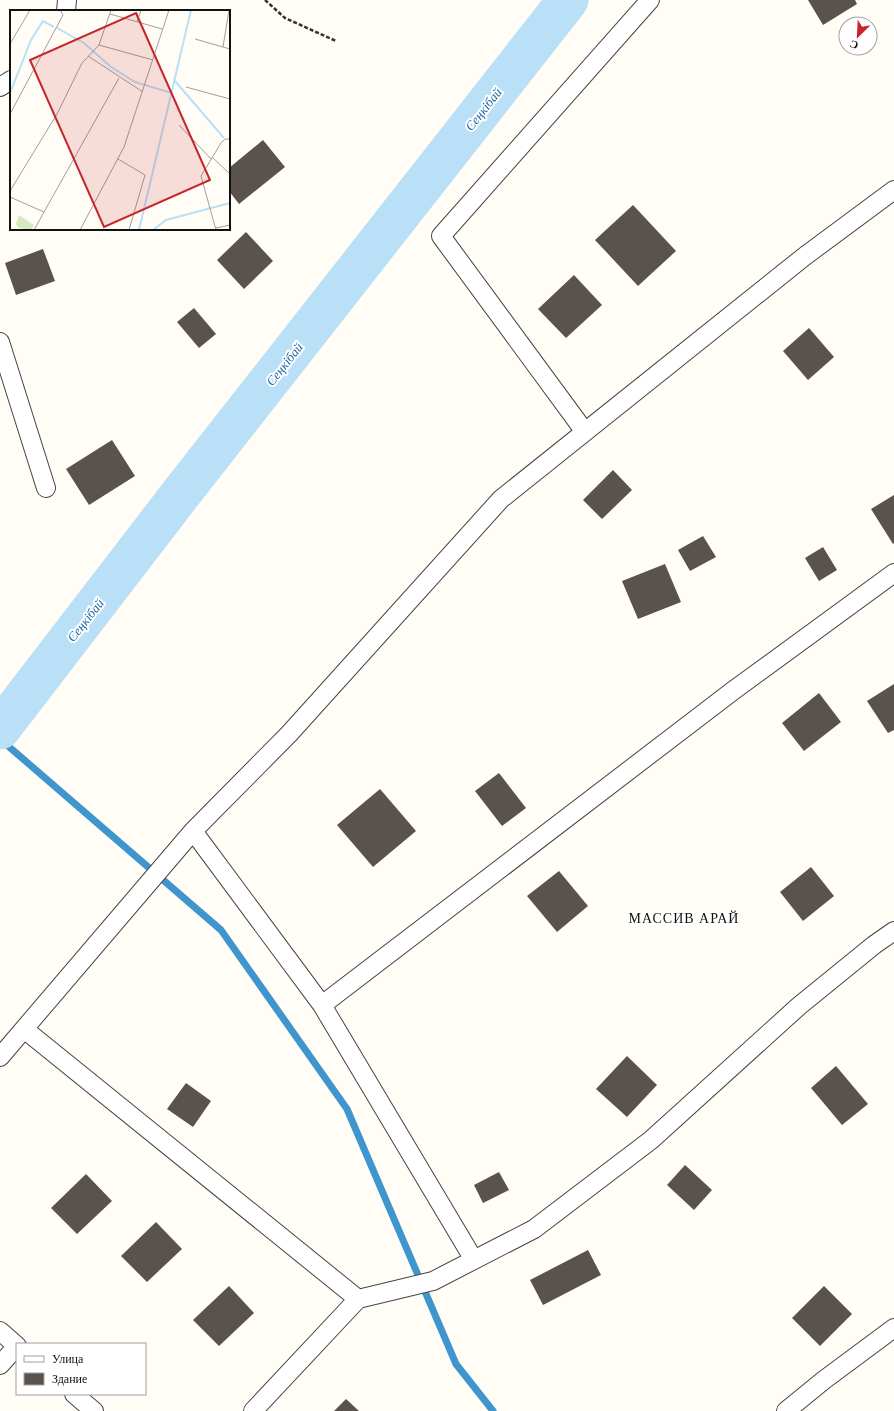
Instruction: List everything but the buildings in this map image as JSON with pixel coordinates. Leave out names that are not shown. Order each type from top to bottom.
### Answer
[{"type":"street","points":[[66,10],[67,0]]},
{"type":"street","points":[[585,432],[440,236],[650,0]]},
{"type":"street","points":[[0,88],[10,81]]},
{"type":"street","points":[[0,1057],[193,831],[289,734],[502,499],[804,256],[894,190]]},
{"type":"street","points":[[0,342],[46,488]]},
{"type":"street","points":[[322,1005],[734,690],[894,573]]},
{"type":"street","points":[[193,831],[322,1005],[474,1260]]},
{"type":"street","points":[[254,1411],[358,1299],[433,1281],[534,1229],[651,1140],[799,1006],[874,945],[894,932]]},
{"type":"street","points":[[24,1029],[358,1299]]},
{"type":"street","points":[[786,1411],[824,1380],[894,1328]]},
{"type":"street","points":[[0,1331],[16,1345]]},
{"type":"street","points":[[0,1365],[16,1347]]},
{"type":"street","points":[[75,1395],[94,1411]]},
{"type":"path","points":[[265,0],[285,18],[336,41]]},
{"type":"waterway","name":"Сеңкібай","points":[[0,729],[179,496],[568,0]]},
{"type":"waterway","points":[[0,739],[221,930],[347,1109],[456,1364],[493,1411]]},
{"type":"district","name":"МАССИВ АРАЙ","points":[[684,918]]}]
